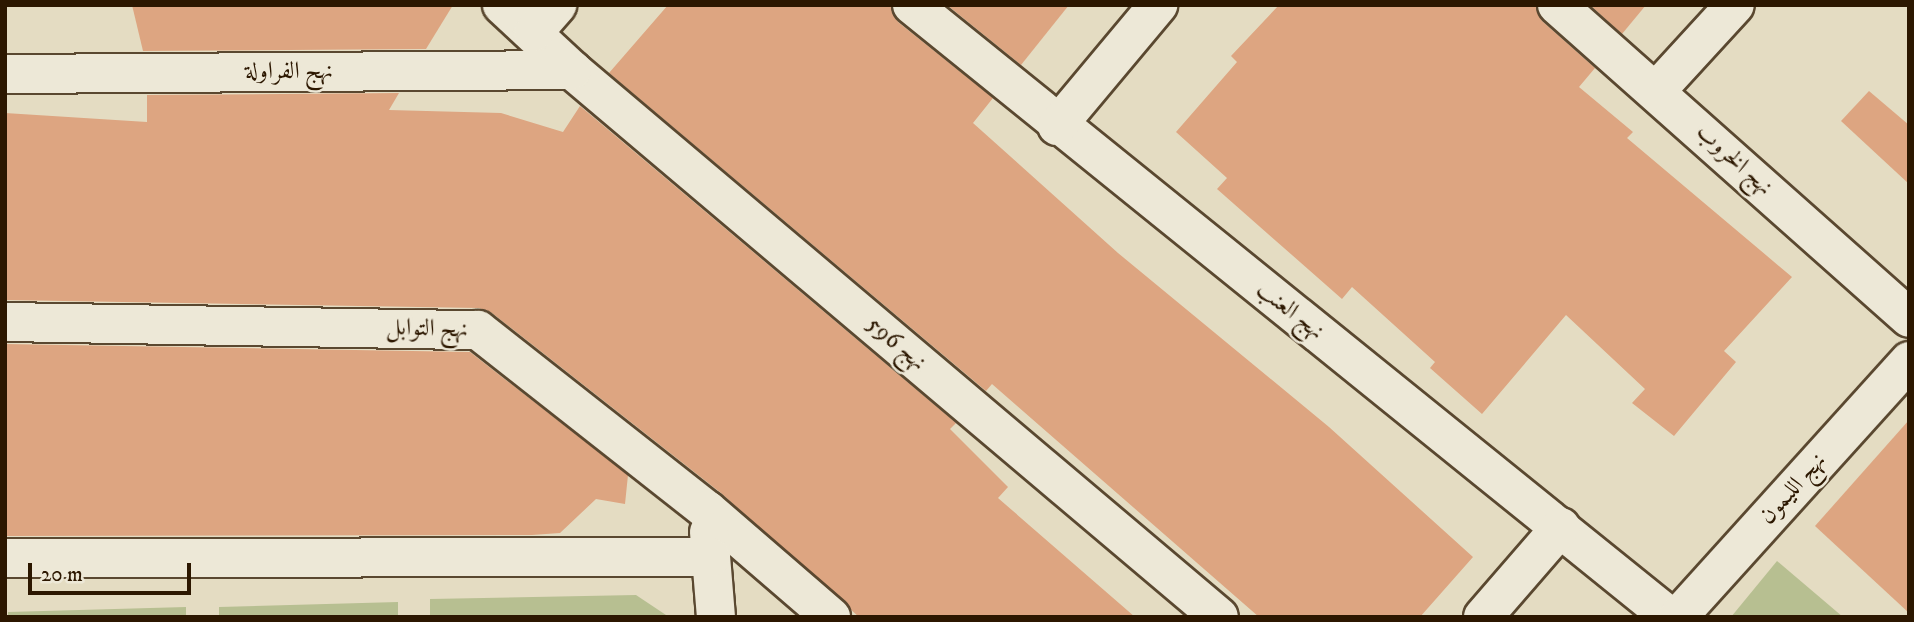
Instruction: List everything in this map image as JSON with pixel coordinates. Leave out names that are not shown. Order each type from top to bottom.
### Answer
[{"type":"street","name":"نهج 596","points":[[502,5],[545,19],[572,70],[1219,617]]},
{"type":"street","name":"نهج العنب","points":[[912,5],[1057,126],[1562,527],[1670,617]]},
{"type":"street","points":[[1057,126],[1158,5]]},
{"type":"street","name":"نهج الخروب","points":[[1557,5],[1657,90],[1909,317]]},
{"type":"street","points":[[1657,90],[1735,5]]},
{"type":"street","name":"نهج الفراولة","points":[[5,74],[572,70]]},
{"type":"street","name":"نهج التوابل","points":[[5,322],[478,330],[706,510],[831,617]]},
{"type":"street","name":"نهج الليمون","points":[[1678,617],[1909,361]]},
{"type":"street","points":[[706,510],[716,617]]},
{"type":"street","points":[[1483,617],[1562,527]]},
{"type":"street","points":[[5,558],[711,557]]},
{"type":"green space","points":[[1777,561],[1843,617],[1731,617]]},
{"type":"green space","points":[[636,595],[669,617],[430,617],[430,599]]},
{"type":"green space","points":[[398,602],[398,617],[219,617],[219,607]]},
{"type":"green space","points":[[186,607],[186,617],[8,617],[8,612]]},
{"type":"building","points":[[132,5],[453,5],[426,49],[143,51]]},
{"type":"building","points":[[668,5],[891,5],[898,22],[993,98],[973,123],[1118,253],[1329,427],[1473,557],[1420,617],[1259,617],[992,384],[986,391],[609,73]]},
{"type":"building","points":[[947,5],[1069,5],[1021,65]]},
{"type":"building","points":[[1279,5],[1536,5],[1542,21],[1595,68],[1579,87],[1633,132],[1627,138],[1792,277],[1724,351],[1736,362],[1674,436],[1632,403],[1645,389],[1566,315],[1482,414],[1430,368],[1435,362],[1352,287],[1342,299],[1217,189],[1227,178],[1176,132],[1237,62],[1231,56]]},
{"type":"building","points":[[1590,5],[1646,5],[1622,34]]},
{"type":"building","points":[[1869,91],[1909,125],[1909,184],[1841,121]]},
{"type":"building","points":[[399,93],[389,110],[501,113],[563,132],[580,106],[956,423],[950,429],[1008,487],[998,498],[1135,617],[859,617],[721,493],[492,313],[479,308],[5,300],[5,113],[147,122],[147,95]]},
{"type":"building","points":[[5,344],[470,352],[628,475],[625,504],[596,499],[560,533],[532,535],[5,536]]},
{"type":"building","points":[[1909,420],[1909,613],[1815,526]]}]
